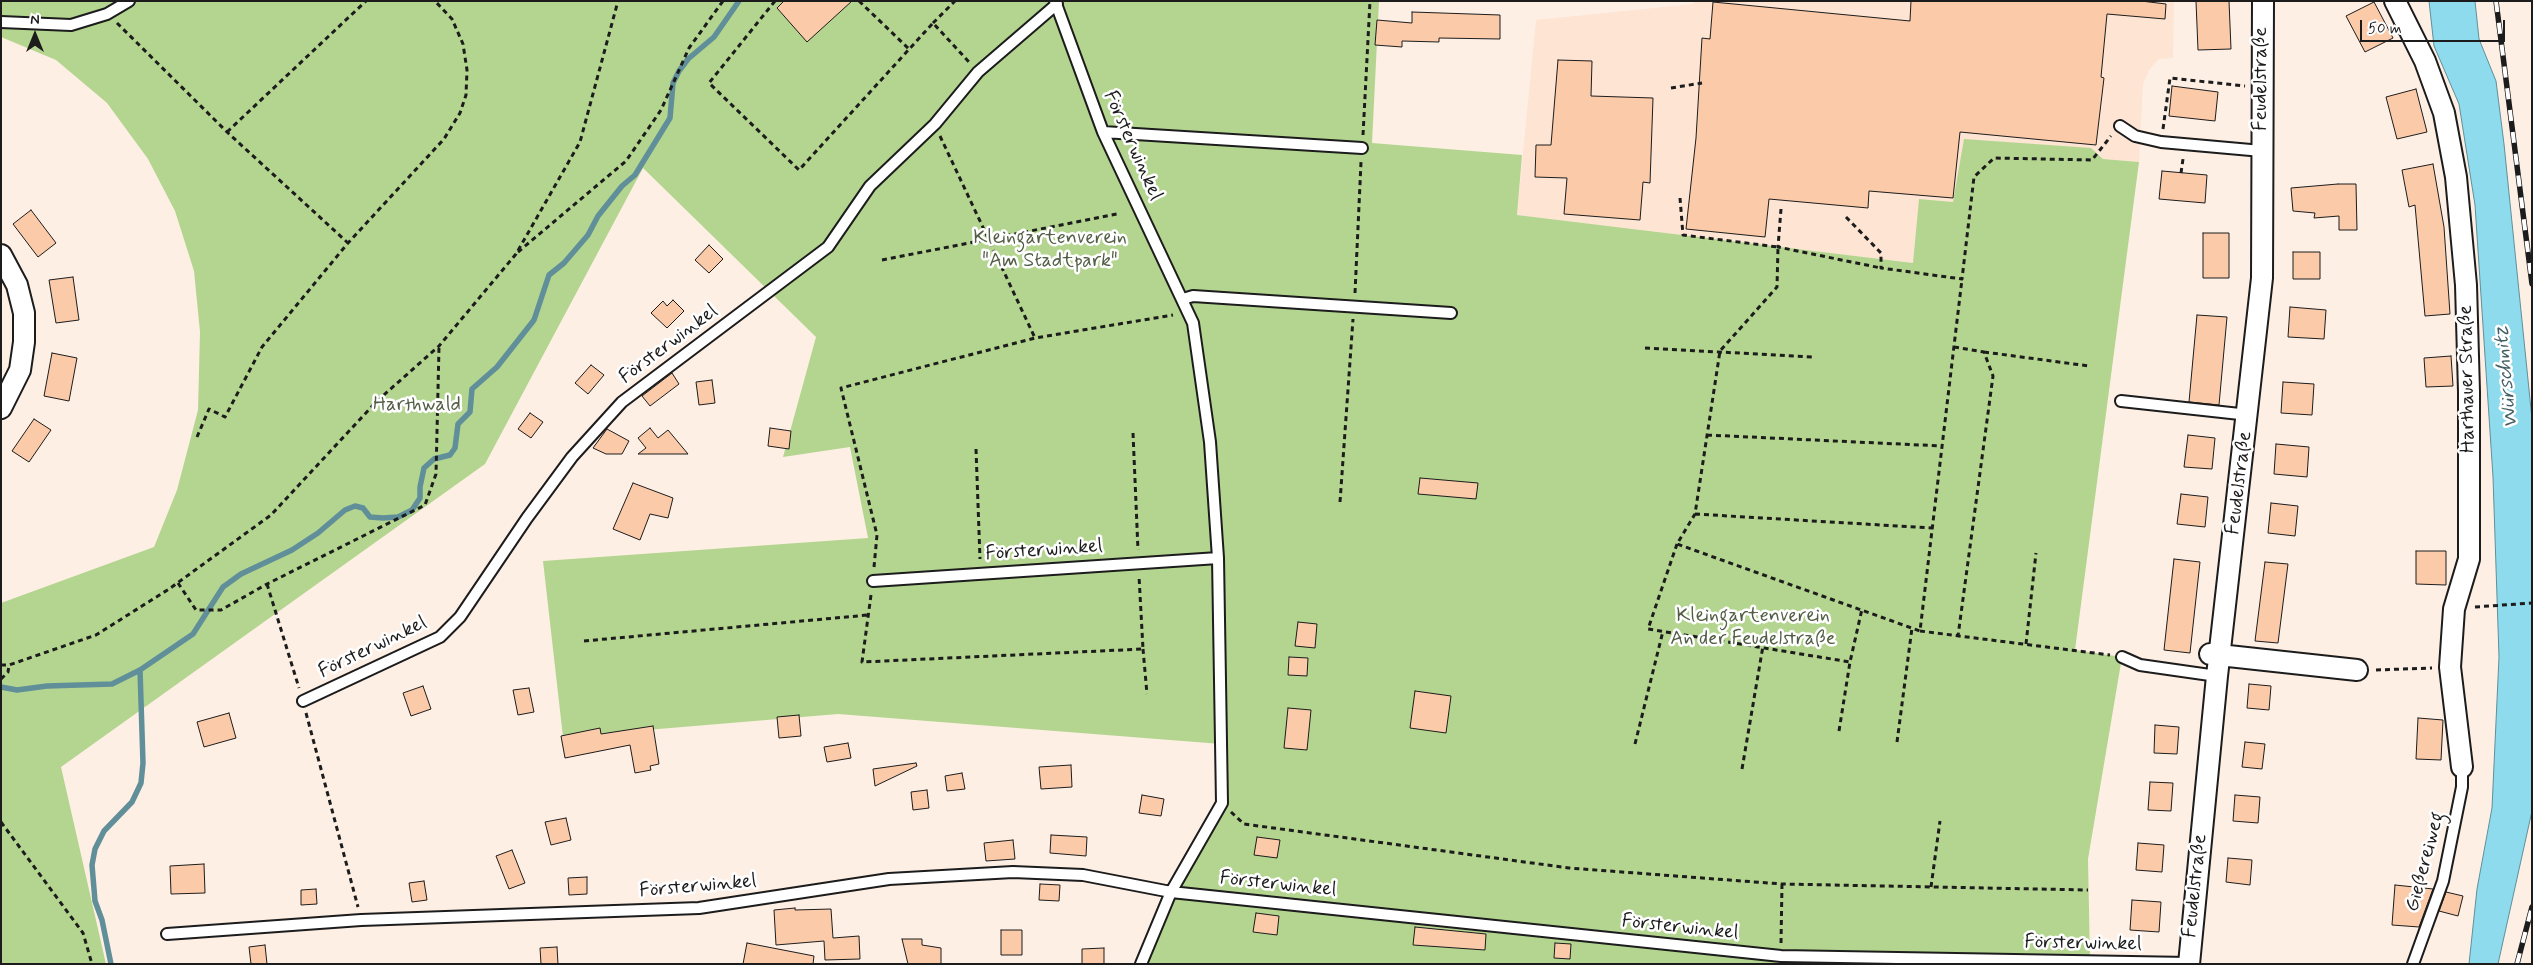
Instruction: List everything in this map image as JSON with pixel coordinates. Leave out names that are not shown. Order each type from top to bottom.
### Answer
[{"type":"street","name":"Feudelstraße","points":[[2189,963],[2217,676],[2215,654],[2249,416],[2262,278],[2263,1]]},
{"type":"street","name":"Harthauer Straße","points":[[2395,1],[2425,61],[2444,113],[2456,177],[2466,285],[2470,559],[2454,609],[2450,667],[2462,766]]},
{"type":"street","points":[[1,255],[17,285],[24,313],[24,342],[20,370],[1,408]]},
{"type":"street","points":[[2215,654],[2357,670]]},
{"type":"lane","points":[[1,22],[71,25],[107,14],[129,1]]},
{"type":"lane","name":"Försterwinkel","points":[[303,702],[440,637],[460,617],[527,518],[572,457],[622,402],[828,247],[870,186],[935,124],[978,72],[1056,3],[1103,132],[1194,324],[1210,442],[1218,558],[1222,803]]},
{"type":"lane","points":[[2120,126],[2135,136],[2161,142],[2262,151]]},
{"type":"lane","points":[[1103,132],[1362,148]]},
{"type":"lane","points":[[1183,299],[1193,296],[1451,314]]},
{"type":"lane","points":[[2121,401],[2249,416]]},
{"type":"lane","name":"Försterwinkel","points":[[873,581],[981,572],[1218,558]]},
{"type":"lane","points":[[2122,657],[2140,665],[2217,676]]},
{"type":"lane","name":"Gießereiweg","points":[[2414,964],[2443,881],[2462,787],[2462,766]]},
{"type":"lane","points":[[1141,964],[1171,892],[1222,803]]},
{"type":"lane","name":"Försterwinkel","points":[[167,934],[361,920],[699,908],[889,879],[1013,872],[1083,875],[1171,892],[1781,956],[2189,963]]},
{"type":"path","points":[[227,132],[366,1]]},
{"type":"path","points":[[197,438],[209,409],[225,417],[262,348],[348,243],[444,139],[460,113],[466,95],[467,78],[463,44],[452,19],[435,1]]},
{"type":"path","points":[[516,254],[580,142],[618,1]]},
{"type":"path","points":[[1,665],[96,635],[178,583],[271,515],[377,401],[439,346],[516,254],[626,161],[661,110],[689,48],[723,1]]},
{"type":"path","points":[[775,1],[708,82],[799,170],[910,50],[932,23],[955,1]]},
{"type":"path","points":[[860,1],[910,50]]},
{"type":"path","points":[[1340,502],[1354,306],[1370,1]]},
{"type":"path","points":[[107,14],[227,132],[348,243]]},
{"type":"path","points":[[932,23],[978,72]]},
{"type":"path","points":[[2161,142],[2170,78],[2235,85]]},
{"type":"path","points":[[1671,88],[1702,83]]},
{"type":"path","points":[[935,124],[1035,338]]},
{"type":"path","points":[[1920,630],[1974,177],[1994,158],[2092,160],[2120,126]]},
{"type":"path","points":[[2181,173],[2182,165]]},
{"type":"path","points":[[1680,198],[1683,235],[1778,247],[1881,268],[1962,279]]},
{"type":"path","points":[[1781,210],[1776,287],[1720,351],[1695,514],[1677,544],[1648,629],[1763,646],[1850,662]]},
{"type":"path","points":[[882,260],[989,241],[1117,214]]},
{"type":"path","points":[[1846,217],[1881,252],[1881,268]]},
{"type":"path","points":[[1142,649],[862,662],[877,535],[840,388],[1035,338],[1188,312]]},
{"type":"path","points":[[178,583],[196,610],[221,610],[267,584],[425,505],[436,474],[439,346]]},
{"type":"path","points":[[1954,347],[2089,366]]},
{"type":"path","points":[[1645,348],[1812,358]]},
{"type":"path","points":[[1958,636],[1993,376],[1984,352]]},
{"type":"path","points":[[1133,433],[1142,649],[1147,694]]},
{"type":"path","points":[[1707,435],[1942,446]]},
{"type":"path","points":[[976,449],[981,572]]},
{"type":"path","points":[[1695,514],[1932,528]]},
{"type":"path","points":[[1677,544],[1912,628],[1958,636],[2122,657]]},
{"type":"path","points":[[2026,644],[2036,553]]},
{"type":"path","points":[[267,584],[303,702],[361,920]]},
{"type":"path","points":[[2490,606],[2532,604]]},
{"type":"path","points":[[1839,731],[1850,662],[1862,609]]},
{"type":"path","points":[[584,641],[868,615]]},
{"type":"path","points":[[1897,742],[1912,628]]},
{"type":"path","points":[[1635,744],[1663,631]]},
{"type":"path","points":[[1742,769],[1763,646]]},
{"type":"path","points":[[1,679],[8,672],[9,664]]},
{"type":"path","points":[[2357,670],[2450,667]]},
{"type":"path","points":[[1222,803],[1244,824],[1569,868],[1782,884],[2088,890]]},
{"type":"path","points":[[1931,887],[1940,821]]},
{"type":"path","points":[[1,822],[83,933],[92,964]]},
{"type":"path","points":[[1781,956],[1782,884]]},
{"type":"shaded area","points":[[1694,1],[2174,1],[2173,58],[2159,59],[2149,70],[2143,84],[2139,162],[2103,159],[2098,153],[1953,202],[1919,199],[1913,263],[1517,215],[1536,20],[1693,4]]},
{"type":"green space","points":[[1,1],[1379,1],[1372,143],[1522,155],[1517,215],[1913,263],[1919,199],[1953,202],[1964,139],[2091,148],[2103,159],[2139,162],[2075,650],[2122,657],[2088,859],[2090,961],[2113,964],[1141,964],[1171,892],[1222,803],[1221,744],[838,714],[563,737],[543,561],[868,538],[850,447],[783,457],[816,337],[643,168],[485,464],[61,767],[106,964],[1,964],[1,603],[154,547],[177,490],[198,410],[200,332],[194,271],[175,211],[148,159],[107,103],[56,60],[1,37]]},
{"type":"water","name":"Würschnitz","points":[[2429,1],[2475,1],[2479,39],[2496,81],[2532,419],[2532,811],[2498,964],[2469,964],[2477,889],[2492,808],[2499,657],[2493,477],[2475,205],[2459,104],[2434,46]]},
{"type":"building","points":[[784,1],[852,1],[807,42],[777,8]]},
{"type":"building","points":[[1911,1],[2141,1],[2166,4],[2165,19],[2107,14],[2101,77],[2104,78],[2096,145],[1960,132],[1953,198],[1869,191],[1868,208],[1769,199],[1765,237],[1686,229],[1696,138],[1702,38],[1710,39],[1713,2],[1910,21]]},
{"type":"building","points":[[2196,1],[2229,1],[2231,49],[2198,50]]},
{"type":"building","points":[[2374,2],[2393,38],[2365,52],[2346,16]]},
{"type":"building","points":[[1412,12],[1500,15],[1500,39],[1439,38],[1439,42],[1402,41],[1402,47],[1375,45],[1377,20],[1412,23]]},
{"type":"building","points":[[1558,60],[1592,61],[1591,96],[1653,98],[1650,183],[1643,182],[1640,220],[1564,214],[1567,178],[1535,177],[1536,145],[1551,145]]},
{"type":"building","points":[[2172,86],[2218,92],[2215,121],[2169,116]]},
{"type":"building","points":[[2416,89],[2427,132],[2397,139],[2386,97]]},
{"type":"building","points":[[2433,164],[2444,227],[2450,314],[2425,316],[2415,205],[2409,207],[2402,170]]},
{"type":"building","points":[[2162,171],[2207,175],[2205,203],[2159,199]]},
{"type":"building","points":[[2356,184],[2357,230],[2339,230],[2339,216],[2314,218],[2315,213],[2293,211],[2291,188]]},
{"type":"building","points":[[31,210],[56,243],[38,257],[13,224]]},
{"type":"building","points":[[2203,233],[2229,233],[2229,278],[2203,278]]},
{"type":"building","points":[[709,245],[723,259],[709,273],[695,260]]},
{"type":"building","points":[[2293,252],[2320,252],[2320,279],[2293,279]]},
{"type":"building","points":[[73,277],[79,320],[56,323],[49,280]]},
{"type":"building","points":[[673,300],[684,311],[667,328],[651,313],[663,301],[667,306]]},
{"type":"building","points":[[2290,307],[2326,310],[2324,339],[2288,337]]},
{"type":"building","points":[[2197,315],[2227,317],[2219,405],[2189,402]]},
{"type":"building","points":[[52,353],[77,358],[69,401],[44,396]]},
{"type":"building","points":[[2451,356],[2453,386],[2426,387],[2424,358]]},
{"type":"building","points":[[591,365],[604,375],[588,394],[575,383]]},
{"type":"building","points":[[672,373],[679,384],[650,406],[642,396]]},
{"type":"building","points":[[712,380],[715,403],[699,405],[696,382]]},
{"type":"building","points":[[2283,382],[2314,384],[2312,415],[2281,413]]},
{"type":"building","points":[[530,413],[543,422],[531,438],[518,429]]},
{"type":"building","points":[[34,419],[51,430],[29,462],[12,451]]},
{"type":"building","points":[[650,428],[658,438],[668,430],[688,454],[638,454],[646,448],[638,438]]},
{"type":"building","points":[[770,428],[791,431],[789,449],[768,446]]},
{"type":"building","points":[[607,429],[629,441],[622,454],[606,454],[593,448]]},
{"type":"building","points":[[2188,435],[2215,438],[2212,469],[2184,467]]},
{"type":"building","points":[[2276,444],[2309,447],[2307,477],[2274,474]]},
{"type":"building","points":[[1420,478],[1478,483],[1476,499],[1418,494]]},
{"type":"building","points":[[633,483],[673,498],[668,518],[650,514],[640,540],[613,529]]},
{"type":"building","points":[[2181,494],[2208,497],[2205,527],[2177,524]]},
{"type":"building","points":[[2271,503],[2298,506],[2295,536],[2268,533]]},
{"type":"building","points":[[2416,551],[2446,551],[2446,585],[2416,584]]},
{"type":"building","points":[[2174,559],[2200,562],[2190,653],[2164,650]]},
{"type":"building","points":[[2265,562],[2288,564],[2278,643],[2255,641]]},
{"type":"building","points":[[1298,622],[1317,624],[1315,648],[1295,646]]},
{"type":"building","points":[[1289,657],[1308,658],[1307,676],[1288,675]]},
{"type":"building","points":[[2249,684],[2271,686],[2269,710],[2247,708]]},
{"type":"building","points":[[423,686],[431,709],[411,716],[403,693]]},
{"type":"building","points":[[529,688],[534,712],[518,715],[513,690]]},
{"type":"building","points":[[1415,691],[1451,696],[1446,733],[1410,728]]},
{"type":"building","points":[[1288,708],[1311,710],[1307,750],[1284,748]]},
{"type":"building","points":[[229,713],[236,738],[204,747],[197,722]]},
{"type":"building","points":[[799,715],[801,736],[779,738],[777,717]]},
{"type":"building","points":[[2418,718],[2443,720],[2441,760],[2416,759]]},
{"type":"building","points":[[2155,725],[2179,727],[2177,754],[2154,753]]},
{"type":"building","points":[[653,726],[659,764],[650,766],[651,770],[635,773],[630,745],[565,758],[561,736],[600,728],[601,734]]},
{"type":"building","points":[[2245,742],[2265,744],[2262,769],[2242,767]]},
{"type":"building","points":[[848,743],[851,758],[827,762],[824,747]]},
{"type":"building","points":[[916,763],[917,766],[875,786],[873,769]]},
{"type":"building","points":[[1071,765],[1072,787],[1041,789],[1039,767]]},
{"type":"building","points":[[962,773],[965,789],[947,791],[945,776]]},
{"type":"building","points":[[2150,782],[2173,783],[2171,811],[2148,810]]},
{"type":"building","points":[[927,790],[929,808],[913,810],[911,792]]},
{"type":"building","points":[[1142,795],[1164,799],[1161,816],[1139,813]]},
{"type":"building","points":[[2235,795],[2260,797],[2258,823],[2233,821]]},
{"type":"building","points":[[566,818],[571,840],[551,845],[545,822]]},
{"type":"building","points":[[1051,835],[1087,837],[1086,856],[1050,853]]},
{"type":"building","points":[[1257,837],[1280,840],[1277,858],[1254,855]]},
{"type":"building","points":[[1013,840],[1015,859],[986,861],[984,843]]},
{"type":"building","points":[[2138,843],[2164,845],[2162,872],[2136,870]]},
{"type":"building","points":[[512,850],[525,883],[509,889],[496,856]]},
{"type":"building","points":[[2228,858],[2252,860],[2250,885],[2226,882]]},
{"type":"building","points":[[204,864],[205,893],[171,894],[170,866]]},
{"type":"building","points":[[587,877],[587,894],[569,895],[568,878]]},
{"type":"building","points":[[424,881],[427,900],[412,902],[409,883]]},
{"type":"building","points":[[1040,884],[1060,885],[1059,901],[1039,900]]},
{"type":"building","points":[[2395,885],[2433,889],[2419,927],[2392,925]]},
{"type":"building","points":[[316,889],[317,904],[301,905],[301,890]]},
{"type":"building","points":[[2446,892],[2463,896],[2458,916],[2439,911]]},
{"type":"building","points":[[2132,900],[2161,902],[2159,932],[2130,930]]},
{"type":"building","points":[[795,908],[795,910],[831,909],[833,938],[859,936],[860,959],[825,960],[824,941],[776,945],[774,910]]},
{"type":"building","points":[[1256,913],[1279,916],[1277,935],[1253,932]]},
{"type":"building","points":[[1415,927],[1486,934],[1485,950],[1413,945]]},
{"type":"building","points":[[1001,930],[1022,930],[1022,955],[1001,955]]},
{"type":"building","points":[[902,939],[922,939],[922,945],[941,948],[941,964],[908,964]]},
{"type":"building","points":[[747,943],[814,956],[813,964],[743,964]]},
{"type":"building","points":[[1555,943],[1571,944],[1570,959],[1554,958]]},
{"type":"building","points":[[265,945],[267,964],[251,964],[249,947]]},
{"type":"building","points":[[557,947],[558,964],[541,964],[540,948]]},
{"type":"building","points":[[1104,948],[1104,964],[1082,964],[1082,949]]},
{"type":"waterway","points":[[1,687],[17,690],[47,686],[112,684],[140,670],[193,634],[223,587],[241,574],[292,550],[318,533],[345,510],[355,506],[363,508],[370,517],[383,518],[398,517],[412,510],[420,498],[424,468],[434,459],[450,455],[455,448],[458,424],[470,412],[472,389],[497,367],[534,320],[549,275],[564,263],[588,235],[598,216],[622,186],[635,175],[670,118],[673,83],[679,71],[688,59],[714,37],[739,1]]},
{"type":"waterway","points":[[111,964],[102,920],[95,901],[92,865],[95,849],[104,831],[132,802],[141,783],[143,763],[140,670]]},
{"type":"railway","points":[[2496,1],[2532,284]]},
{"type":"railway","points":[[2517,964],[2532,907]]},
{"type":"park label","name":"Kleingartenverein \"Am Stadtpark\"","points":[[1050,250]]},
{"type":"park label","name":"Harthwald","points":[[417,406]]},
{"type":"park label","name":"Kleingartenverein An der Feudelstraße","points":[[1753,628]]}]
